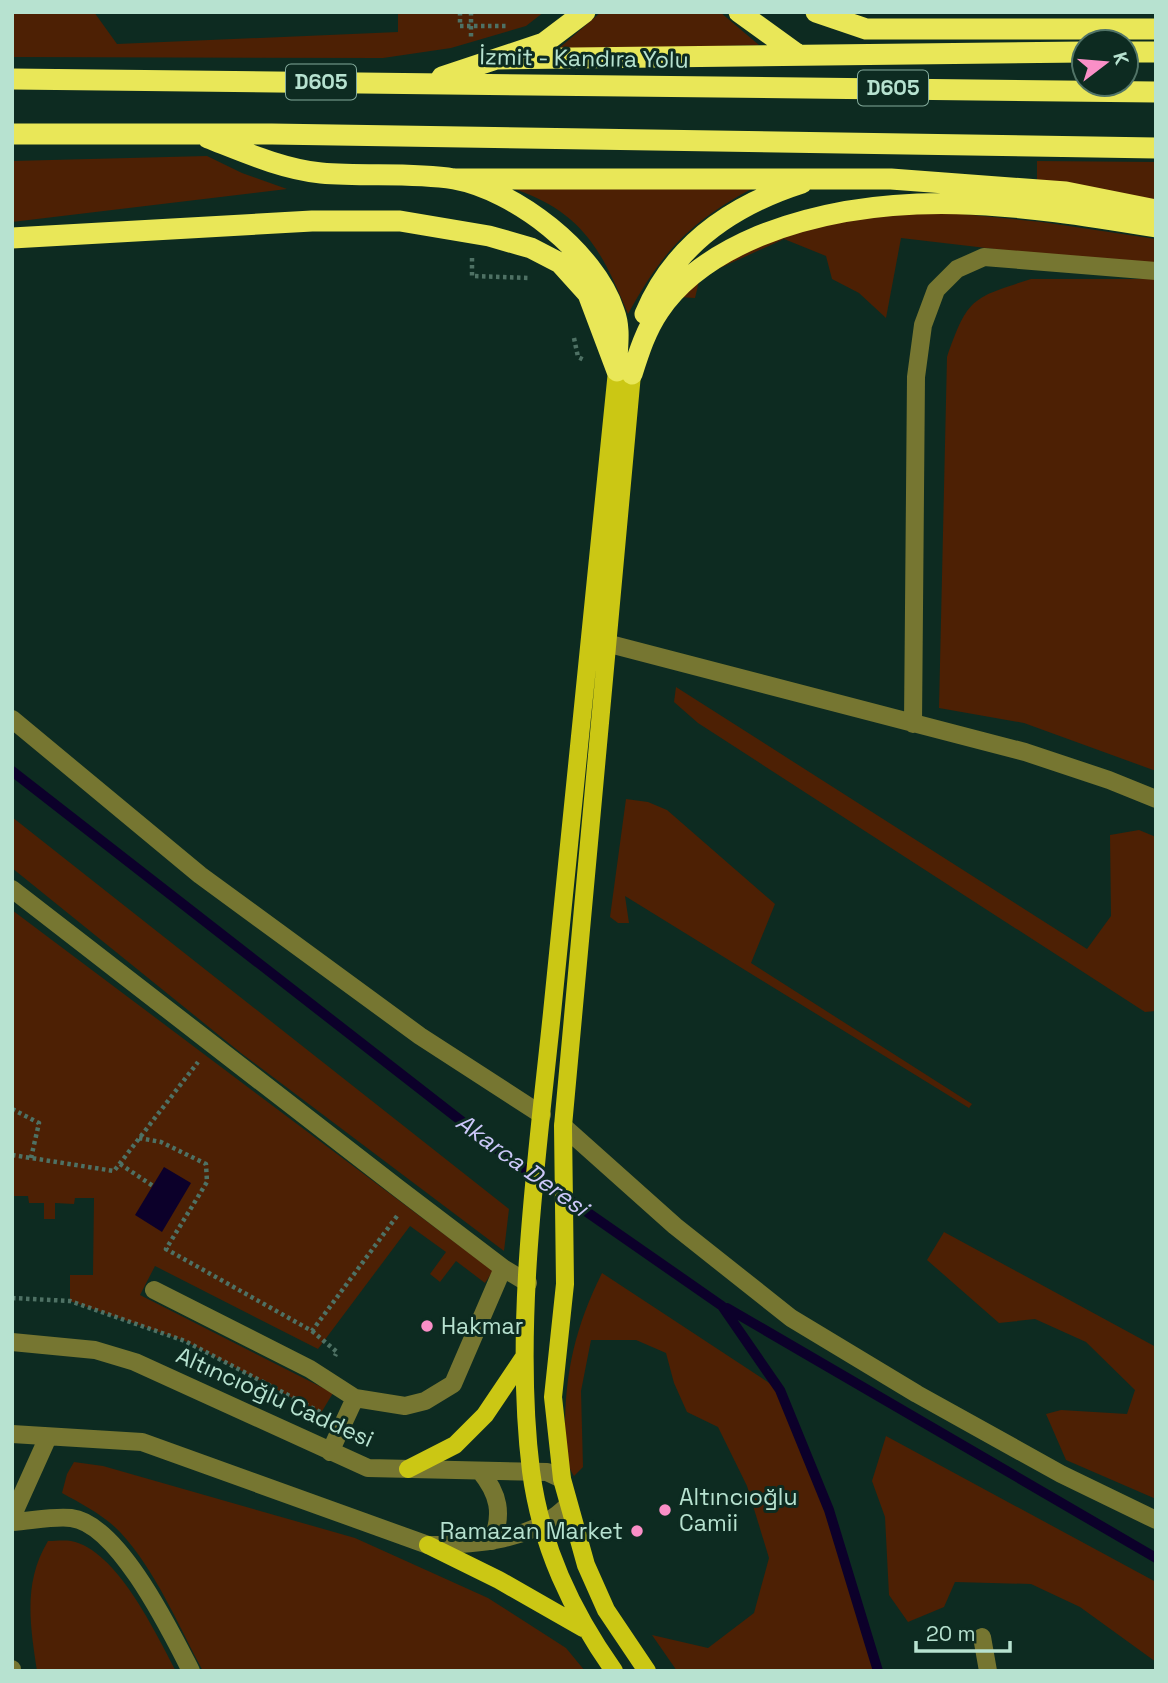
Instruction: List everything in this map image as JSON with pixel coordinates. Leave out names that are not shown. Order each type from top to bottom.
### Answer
[{"type":"highway","points":[[425,83],[544,43],[585,12]]},
{"type":"highway","points":[[738,12],[797,54]]},
{"type":"highway","points":[[816,12],[866,29],[1156,29]]},
{"type":"highway","points":[[496,59],[1070,52]]},
{"type":"highway","name":"İzmit - Kandıra Yolu","points":[[12,79],[1156,92]]},
{"type":"highway","points":[[12,134],[272,134],[1156,148]]},
{"type":"highway","points":[[197,134],[253,155],[319,173],[455,179],[822,177],[1011,186],[1066,192],[1156,210]]},
{"type":"highway","points":[[624,372],[648,307],[669,271],[697,237],[733,211],[780,190],[822,177]]},
{"type":"highway","points":[[455,179],[496,194],[533,215],[567,241],[597,276],[614,309],[624,372]]},
{"type":"highway","points":[[624,372],[659,310],[697,269],[736,246],[816,218],[901,203],[979,203],[1039,208],[1156,227]]},
{"type":"highway","points":[[12,238],[312,221],[400,221],[489,236],[531,248],[560,263],[588,294],[624,372]]},
{"type":"main road","points":[[624,372],[607,643],[563,1126],[565,1284],[553,1397],[562,1479],[586,1565],[606,1610],[647,1671]]},
{"type":"main road","points":[[614,1671],[584,1629],[560,1582],[542,1522],[531,1471],[524,1357],[541,1115],[624,372]]},
{"type":"main road","points":[[408,1469],[455,1445],[485,1415],[524,1357]]},
{"type":"main road","points":[[428,1545],[499,1580],[584,1629]]},
{"type":"street","points":[[913,724],[916,377],[923,324],[936,290],[957,269],[984,257],[1156,271]]},
{"type":"street","points":[[607,643],[1026,752],[1156,799]]},
{"type":"street","points":[[12,719],[200,875],[420,1036],[541,1115]]},
{"type":"street","points":[[12,889],[503,1268],[528,1283]]},
{"type":"street","points":[[563,1126],[675,1226],[791,1318],[917,1394],[1061,1474],[1156,1520]]},
{"type":"street","points":[[153,1290],[310,1369],[355,1398],[405,1406],[425,1401],[453,1384],[503,1268]]},
{"type":"street","name":"Altıncıoğlu Caddesi","points":[[12,1342],[95,1350],[135,1362],[368,1468],[531,1471],[547,1472],[562,1479]]},
{"type":"street","points":[[330,1452],[355,1398]]},
{"type":"street","points":[[12,1434],[142,1441],[428,1545],[475,1545],[492,1541],[557,1517],[568,1505]]},
{"type":"street","points":[[48,1437],[12,1520],[73,1518],[99,1532],[128,1562],[191,1671]]},
{"type":"street","points":[[480,1471],[490,1483],[499,1503],[500,1522],[492,1541]]},
{"type":"street","points":[[982,1637],[988,1671]]},
{"type":"path","points":[[460,12],[460,26],[513,26]]},
{"type":"path","points":[[472,259],[472,276],[536,278]]},
{"type":"path","points":[[572,329],[578,358],[624,372]]},
{"type":"path","points":[[12,1155],[114,1171],[205,1052]]},
{"type":"path","points":[[12,1109],[39,1123],[31,1158]]},
{"type":"path","points":[[139,1138],[162,1142],[206,1164],[206,1182],[166,1249],[326,1341]]},
{"type":"path","points":[[120,1164],[153,1186]]},
{"type":"path","points":[[312,1331],[401,1210]]},
{"type":"shaded area","points":[[12,12],[94,12],[117,44],[398,32],[398,12],[544,12],[526,26],[451,48],[383,58],[12,57]]},
{"type":"shaded area","points":[[601,12],[720,12],[759,45],[557,50]]},
{"type":"shaded area","points":[[207,156],[242,173],[287,189],[12,222],[12,161]]},
{"type":"shaded area","points":[[1037,161],[1156,162],[1156,203],[1037,182]]},
{"type":"shaded area","points":[[761,184],[717,209],[683,237],[655,271],[628,314],[608,269],[585,234],[554,207],[509,187]]},
{"type":"shaded area","points":[[902,208],[1042,222],[1156,239],[1156,268],[901,238],[886,318],[859,293],[832,279],[826,256],[784,239],[700,277],[695,298],[678,297],[701,273],[786,232]]},
{"type":"shaded area","points":[[1031,279],[1156,279],[1156,771],[1024,723],[939,708],[947,357],[961,322],[975,303],[984,296]]},
{"type":"shaded area","points":[[676,687],[1087,949],[1111,916],[1110,835],[1139,830],[1156,837],[1156,1011],[1145,1012],[698,723],[674,702]]},
{"type":"shaded area","points":[[626,799],[648,802],[667,810],[775,904],[751,963],[972,1104],[969,1108],[625,896],[629,923],[618,923],[610,917]]},
{"type":"shaded area","points":[[12,817],[509,1209],[504,1251],[241,1053],[12,868]]},
{"type":"shaded area","points":[[12,910],[493,1271],[485,1283],[456,1261],[440,1282],[430,1274],[446,1252],[410,1226],[318,1349],[155,1266],[140,1295],[333,1393],[321,1413],[185,1341],[70,1301],[70,1275],[93,1275],[94,1198],[75,1198],[74,1204],[55,1203],[55,1219],[44,1219],[44,1203],[29,1203],[28,1196],[12,1196]]},
{"type":"shaded area","points":[[164,1167],[191,1183],[162,1232],[135,1215]]},
{"type":"shaded area","points":[[944,1232],[1156,1347],[1156,1499],[1066,1460],[1046,1414],[1061,1410],[1127,1414],[1135,1390],[1086,1342],[1035,1319],[999,1323],[927,1260]]},
{"type":"shaded area","points":[[602,1273],[780,1390],[829,1510],[878,1671],[677,1671],[652,1635],[708,1648],[754,1613],[769,1558],[747,1486],[718,1427],[687,1412],[674,1383],[666,1353],[636,1340],[591,1340],[581,1391],[583,1467],[574,1476],[566,1448],[567,1387],[579,1330]]},
{"type":"shaded area","points":[[886,1436],[1156,1582],[1156,1662],[1080,1607],[1031,1584],[955,1582],[944,1607],[908,1622],[889,1595],[885,1517],[872,1481]]},
{"type":"shaded area","points":[[74,1462],[103,1466],[355,1538],[488,1598],[566,1648],[585,1671],[203,1671],[155,1581],[133,1547],[107,1521],[62,1493],[67,1474]]},
{"type":"shaded area","points":[[48,1541],[71,1541],[88,1548],[104,1560],[119,1576],[146,1615],[176,1671],[37,1671],[30,1604],[35,1572]]},
{"type":"waterway","name":"Akarca Deresi","points":[[12,771],[505,1155],[722,1306],[780,1390],[829,1510],[878,1671]]},
{"type":"waterway","points":[[727,1308],[1156,1558]]},
{"type":"place","name":"Hakmar","points":[[427,1326]]},
{"type":"place","name":"Altıncıoğlu Camii","points":[[665,1510]]},
{"type":"place","name":"Ramazan Market","points":[[637,1531]]}]
